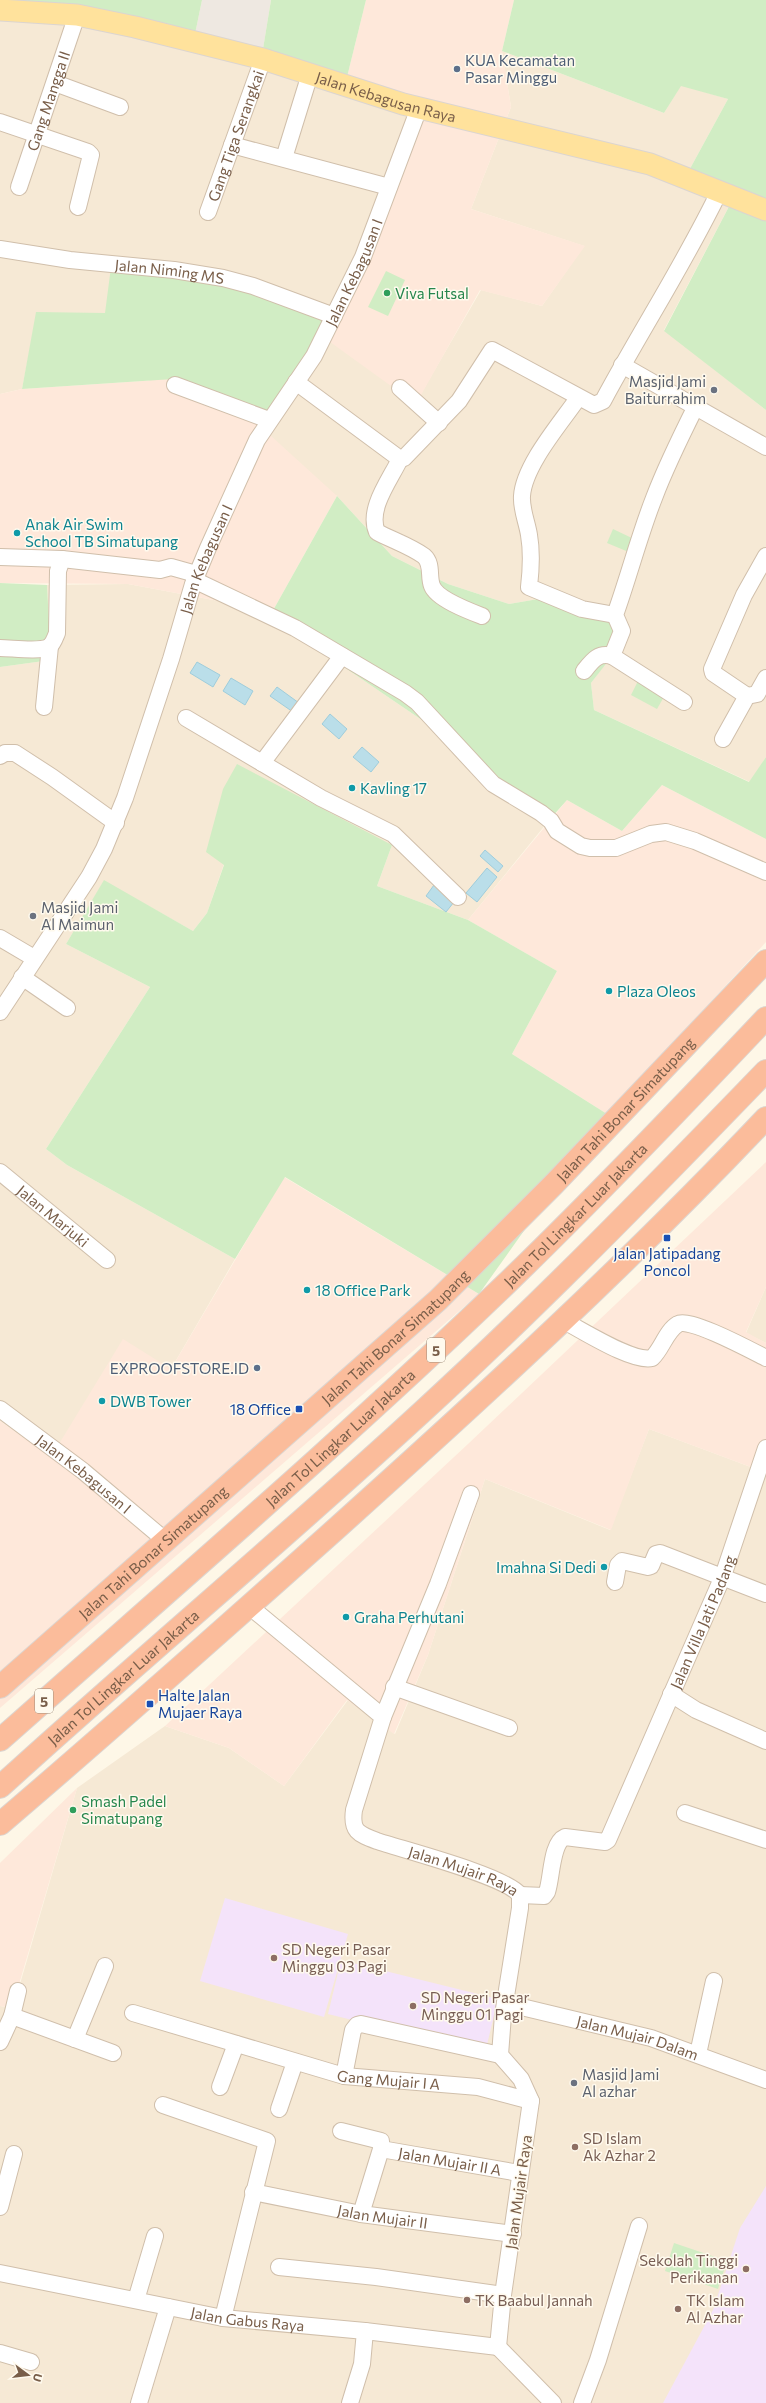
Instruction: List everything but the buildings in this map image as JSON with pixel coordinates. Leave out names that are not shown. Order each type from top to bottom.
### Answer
[{"type":"highway","name":"Jalan Tahi Bonar Simatupang","points":[[0,1687],[460,1279],[554,1184],[766,961]]},
{"type":"highway","name":"Jalan Tol Lingkar Luar Jakarta","points":[[0,1740],[268,1503],[491,1299],[641,1149],[766,1018]]},
{"type":"highway","name":"Jalan Tol Lingkar Luar Jakarta","points":[[3,1787],[282,1539],[496,1343],[622,1218],[766,1071]]},
{"type":"highway","points":[[0,1824],[249,1606],[564,1320],[632,1256],[766,1118]]},
{"type":"highway","points":[[0,1726],[22,1710],[35,1709]]},
{"type":"main road","name":"Jalan Kebagusan Raya","points":[[0,10],[77,15],[135,27],[262,59],[418,108],[624,157],[720,190],[766,210]]},
{"type":"street","name":"Gang Mangga II","points":[[18,187],[55,83],[77,15]]},
{"type":"street","name":"Gang Tiga Serangkai","points":[[208,212],[262,59]]},
{"type":"street","points":[[284,158],[310,74]]},
{"type":"street","points":[[55,83],[120,107]]},
{"type":"street","name":"Jalan Kebagusan I","points":[[0,1012],[34,958],[89,877],[116,823],[171,659],[195,577],[237,480],[269,420],[314,356],[363,257],[418,108]]},
{"type":"street","points":[[0,122],[88,152],[91,155],[78,207]]},
{"type":"street","points":[[232,145],[389,187]]},
{"type":"street","points":[[482,616],[462,608],[436,592],[432,586],[429,566],[424,557],[377,532],[374,525],[376,509],[400,459],[404,458],[459,401],[492,350],[578,398],[594,405],[603,401],[622,365],[691,247],[720,190]]},
{"type":"street","name":"Jalan Niming MS","points":[[0,249],[70,260],[174,270],[223,278],[253,286],[334,316]]},
{"type":"street","points":[[622,365],[766,447]]},
{"type":"street","points":[[296,382],[400,459]]},
{"type":"street","points":[[176,385],[269,420]]},
{"type":"street","points":[[400,388],[439,423]]},
{"type":"street","points":[[578,398],[535,461],[522,494],[522,505],[530,545],[529,587],[582,609],[615,615]]},
{"type":"street","points":[[612,656],[622,631],[615,615],[653,499],[673,452],[696,406]]},
{"type":"street","points":[[766,556],[744,595],[712,669],[713,673],[747,696],[757,694],[766,678]]},
{"type":"street","points":[[0,557],[62,558],[160,570],[171,567],[195,577],[295,628],[418,702],[493,784],[541,813],[551,821],[558,831],[581,846],[590,848],[616,848],[651,834],[666,832],[695,841],[766,872]]},
{"type":"street","points":[[44,707],[50,646],[57,633],[58,571],[62,558]]},
{"type":"street","points":[[0,648],[43,649],[50,646]]},
{"type":"street","points":[[584,671],[598,656],[604,654],[612,656],[684,702]]},
{"type":"street","points":[[262,763],[342,656]]},
{"type":"street","points":[[723,740],[747,696]]},
{"type":"street","points":[[186,718],[321,798],[393,834],[458,897]]},
{"type":"street","points":[[0,756],[6,753],[15,754],[52,777],[116,823]]},
{"type":"street","points":[[0,938],[34,958]]},
{"type":"street","points":[[22,977],[67,1008]]},
{"type":"street","name":"Jalan Marjuki","points":[[0,1172],[107,1260]]},
{"type":"street","points":[[564,1320],[602,1342],[640,1359],[652,1358],[678,1323],[685,1322],[766,1358]]},
{"type":"street","name":"Jalan Kebagusan I","points":[[0,1409],[83,1471],[166,1541]]},
{"type":"street","name":"Jalan Villa Jati Padang","points":[[766,1448],[723,1576],[671,1694],[696,1710],[766,1741]]},
{"type":"street","points":[[249,1606],[383,1717],[438,1584],[471,1494]]},
{"type":"street","points":[[615,1582],[618,1565],[622,1561],[648,1567],[651,1566],[656,1554],[660,1553],[723,1576],[766,1594]]},
{"type":"street","points":[[394,1688],[509,1728]]},
{"type":"street","points":[[520,1895],[544,1896],[547,1892],[556,1846],[560,1839],[565,1837],[605,1842],[608,1840],[671,1694]]},
{"type":"street","name":"Jalan Mujair Raya","points":[[383,1717],[354,1810],[352,1822],[355,1830],[363,1836],[376,1841],[488,1876],[512,1887],[520,1895],[520,1908],[500,2055]]},
{"type":"street","points":[[685,1813],[766,1840]]},
{"type":"street","points":[[75,2039],[105,1966]]},
{"type":"street","points":[[698,2054],[714,1981]]},
{"type":"street","points":[[0,2042],[12,2016],[18,1991]]},
{"type":"street","name":"Jalan Mujair Dalam","points":[[506,2003],[594,2023],[698,2054],[766,2080]]},
{"type":"street","name":"Gang Mujair I A","points":[[133,2013],[344,2076],[478,2087],[531,2101]]},
{"type":"street","points":[[12,2016],[113,2053]]},
{"type":"street","points":[[344,2076],[353,2030],[356,2025],[361,2024],[500,2055],[521,2079],[531,2101]]},
{"type":"street","points":[[220,2086],[236,2044]]},
{"type":"street","points":[[279,2109],[295,2062]]},
{"type":"street","name":"Jalan Mujair Raya","points":[[498,2347],[503,2295],[513,2234],[519,2173],[531,2101]]},
{"type":"street","points":[[163,2105],[264,2149],[223,2318]]},
{"type":"street","points":[[341,2131],[377,2138],[381,2141],[381,2149],[361,2214]]},
{"type":"street","name":"Jalan Mujair II A","points":[[381,2149],[519,2173]]},
{"type":"street","points":[[0,2207],[14,2154]]},
{"type":"street","name":"Jalan Mujair II","points":[[253,2192],[361,2214],[513,2234]]},
{"type":"street","points":[[582,2403],[598,2360],[639,2226]]},
{"type":"street","points":[[136,2300],[155,2236]]},
{"type":"street","points":[[279,2267],[376,2277],[503,2295]]},
{"type":"street","name":"Jalan Gabus Raya","points":[[0,2273],[136,2300],[166,2315],[223,2318],[498,2347]]},
{"type":"street","points":[[139,2403],[166,2315]]},
{"type":"street","points":[[350,2403],[362,2364],[365,2334]]},
{"type":"street","points":[[498,2347],[553,2403]]},
{"type":"street","points":[[0,2353],[31,2362]]},
{"type":"shaded area","points":[[202,0],[271,0],[262,55],[195,34]]},
{"type":"shaded area","points":[[366,0],[514,0],[502,51],[511,107],[471,209],[585,246],[542,306],[480,290],[416,404],[319,334],[379,223],[418,102],[347,77]]},
{"type":"shaded area","points":[[0,3],[418,101],[415,404],[481,290],[542,306],[584,246],[471,209],[511,107],[502,51],[664,113],[681,85],[728,99],[686,176],[735,195],[664,330],[766,410],[766,757],[750,782],[594,710],[591,683],[615,651],[544,598],[509,604],[448,584],[392,556],[337,496],[37,312],[22,389],[0,394]]},
{"type":"shaded area","points":[[173,379],[259,425],[337,496],[266,623],[224,602],[128,584],[0,583],[0,394],[22,389]]},
{"type":"shaded area","points":[[128,584],[224,602],[316,648],[438,731],[551,818],[468,920],[377,886],[392,845],[224,864],[207,913],[193,931],[104,881],[66,944],[150,987],[46,1149],[67,1165],[235,1259],[171,1369],[51,1457],[0,1421],[0,667],[51,660],[47,585]]},
{"type":"shaded area","points":[[662,785],[766,839],[766,942],[607,1114],[512,1054],[557,971],[468,920],[567,800],[622,831]]},
{"type":"shaded area","points":[[766,1162],[766,1287],[746,1332],[766,1343],[766,1445],[756,1469],[649,1429],[611,1530],[485,1479],[428,1655],[394,1734],[347,1700],[284,1786],[229,1748],[165,1726],[468,1444]]},
{"type":"shaded area","points":[[284,1177],[479,1294],[0,1708],[0,1421],[51,1457],[123,1339],[171,1369]]},
{"type":"shaded area","points":[[766,1287],[766,1343],[746,1333]]},
{"type":"shaded area","points":[[649,1429],[756,1469],[766,1445],[766,2403],[0,2403],[0,2006],[13,2008],[77,1788],[165,1726],[229,1748],[284,1786],[348,1700],[395,1734],[428,1655],[485,1479],[610,1530]]},
{"type":"shaded area","points":[[77,1788],[12,2008],[0,2006],[0,1863]]},
{"type":"shaded area","name":"SD Negeri Pasar Minggu 03 Pagi","points":[[225,1898],[348,1934],[324,2017],[200,1981]]},
{"type":"shaded area","name":"SD Negeri Pasar Minggu 01 Pagi","points":[[341,1960],[498,1999],[485,2053],[328,2014]]},
{"type":"shaded area","name":"Sekolah Tinggi Perikanan","points":[[766,2186],[766,2403],[663,2403],[713,2310],[740,2228]]},
{"type":"green space","points":[[3,0],[202,0],[195,34]]},
{"type":"green space","points":[[271,0],[366,0],[347,77],[262,55]]},
{"type":"green space","points":[[514,0],[766,0],[766,410],[664,331],[735,195],[686,176],[728,99],[681,86],[664,113],[502,51]]},
{"type":"green space","points":[[111,267],[190,275],[332,307],[301,373],[259,425],[173,379],[22,389],[36,312],[105,313]]},
{"type":"green space","name":"Viva Futsal","points":[[386,271],[405,280],[388,316],[368,307]]},
{"type":"green space","points":[[337,496],[392,556],[448,584],[509,604],[544,598],[616,625],[616,651],[591,683],[594,710],[749,782],[766,757],[766,839],[662,785],[622,831],[567,800],[551,818],[506,801],[438,731],[316,648],[266,623]]},
{"type":"green space","points":[[613,529],[636,540],[631,553],[607,543]]},
{"type":"green space","points":[[0,583],[47,585],[51,660],[0,667]]},
{"type":"green space","points":[[638,681],[665,695],[657,709],[631,695]]},
{"type":"green space","points":[[237,764],[392,845],[377,886],[468,920],[557,971],[512,1054],[607,1114],[479,1294],[285,1177],[235,1259],[67,1165],[46,1149],[150,987],[66,944],[104,880],[193,931],[207,913],[224,865],[206,852],[223,789]]},
{"type":"green space","points":[[674,2243],[727,2261],[718,2289],[665,2271]]},
{"type":"water","points":[[197,662],[220,675],[213,687],[190,673]]},
{"type":"water","points":[[231,678],[253,691],[245,705],[223,691]]},
{"type":"water","points":[[277,687],[299,703],[293,712],[270,696]]},
{"type":"water","points":[[330,714],[347,729],[339,739],[322,724]]},
{"type":"water","points":[[362,747],[379,762],[371,772],[353,757]]},
{"type":"water","points":[[485,850],[503,866],[498,872],[480,856]]},
{"type":"water","points":[[487,868],[497,877],[477,902],[466,893]]},
{"type":"water","points":[[434,885],[454,902],[446,912],[426,896]]},
{"type":"place","name":"KUA Kecamatan Pasar Minggu","points":[[457,69]]},
{"type":"place","name":"Viva Futsal","points":[[387,293]]},
{"type":"place","name":"Masjid Jami Baiturrahim","points":[[714,390]]},
{"type":"place","name":"Anak Air Swim School TB Simatupang","points":[[17,533]]},
{"type":"place","name":"Kavling 17","points":[[352,788]]},
{"type":"place","name":"Masjid Jami Al Maimun","points":[[33,916]]},
{"type":"place","name":"Plaza Oleos","points":[[609,991]]},
{"type":"place","name":"Jalan Jatipadang Poncol","points":[[667,1238]]},
{"type":"place","name":"18 Office Park","points":[[307,1290]]},
{"type":"place","name":"EXPROOFSTORE.ID","points":[[257,1368]]},
{"type":"place","name":"DWB Tower","points":[[102,1401]]},
{"type":"place","name":"18 Office","points":[[299,1409]]},
{"type":"place","name":"Imahna Si Dedi","points":[[604,1567]]},
{"type":"place","name":"Graha Perhutani","points":[[346,1617]]},
{"type":"place","name":"Halte Jalan Mujaer Raya","points":[[150,1704]]},
{"type":"place","name":"Smash Padel Simatupang","points":[[73,1810]]},
{"type":"place","name":"SD Negeri Pasar Minggu 03 Pagi","points":[[274,1958]]},
{"type":"place","name":"SD Negeri Pasar Minggu 01 Pagi","points":[[413,2006]]},
{"type":"place","name":"Masjid Jami Al azhar","points":[[574,2083]]},
{"type":"place","name":"SD Islam Ak Azhar 2","points":[[575,2147]]},
{"type":"place","name":"Sekolah Tinggi Perikanan","points":[[746,2269]]},
{"type":"place","name":"TK Baabul Jannah","points":[[467,2300]]},
{"type":"place","name":"TK Islam Al Azhar","points":[[678,2309]]}]
